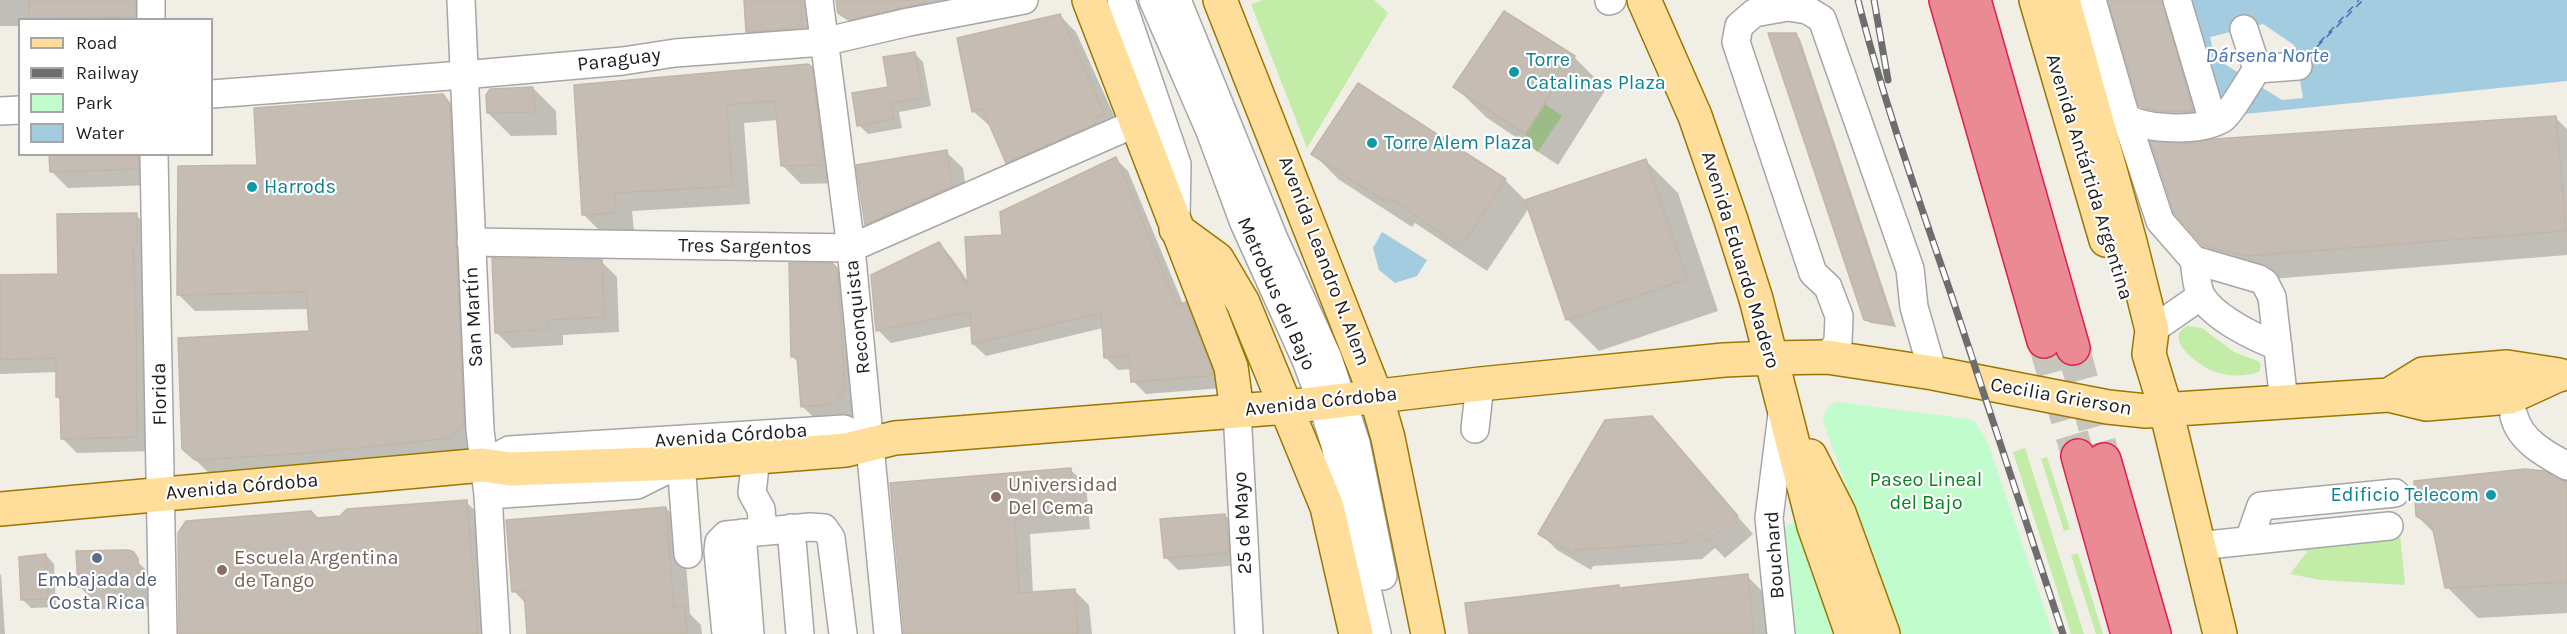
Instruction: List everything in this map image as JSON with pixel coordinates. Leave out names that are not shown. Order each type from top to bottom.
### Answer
[{"type":"highway","points":[[1946,0],[2059,344],[1974,0]]},
{"type":"highway","points":[[2127,634],[2091,458],[2154,634]]},
{"type":"main road","points":[[1089,0],[1231,367],[1237,411]]},
{"type":"main road","name":"Avenida Leandro N. Alem","points":[[1220,0],[1376,396],[1389,438],[1428,634]]},
{"type":"main road","name":"Avenida Eduardo Madero","points":[[1644,0],[1695,116],[1731,220],[1771,358],[1814,526],[1852,634]]},
{"type":"main road","name":"Avenida Eduardo Madero","points":[[1667,0],[1695,116]]},
{"type":"main road","name":"Avenida Antártida Argentina","points":[[2036,0],[2136,335],[2150,340]]},
{"type":"main road","name":"Avenida Antártida Argentina","points":[[2063,0],[2130,242],[2166,410],[2220,634]]},
{"type":"main road","points":[[1176,229],[1217,259],[1243,303],[1327,507],[1356,634]]},
{"type":"main road","name":"Cecilia Grierson","points":[[1771,358],[1827,357],[1933,373],[2108,407],[2146,411],[2389,395],[2423,374],[2507,367],[2562,375]]},
{"type":"main road","name":"Avenida Córdoba","points":[[0,509],[162,494],[485,480],[510,468],[681,463],[846,450],[895,438],[1287,407],[1480,384],[1771,358]]},
{"type":"main road","name":"Avenida Eduardo Madero","points":[[1783,404],[1839,513],[1883,634]]},
{"type":"street","points":[[151,0],[151,18]]},
{"type":"street","name":"San Martín","points":[[461,0],[471,242],[496,634]]},
{"type":"street","name":"Reconquista","points":[[819,0],[851,248],[888,634]]},
{"type":"street","name":"Paraguay","points":[[213,94],[463,75],[623,61],[675,53],[824,42],[909,22],[1024,0]]},
{"type":"street","points":[[1121,0],[1177,164],[1176,229]]},
{"type":"street","name":"Metrobus del Bajo","points":[[1153,0],[1210,130],[1244,223],[1306,360],[1356,443],[1395,634]]},
{"type":"street","name":"Metrobus del Bajo","points":[[1177,0],[1274,239],[1328,358],[1335,446],[1377,634]]},
{"type":"street","points":[[2092,0],[2126,118],[2160,221],[2194,260],[2201,296],[2208,304],[2248,335],[2277,346]]},
{"type":"street","points":[[2177,0],[2209,108],[2215,118],[2222,119]]},
{"type":"street","points":[[1827,357],[1838,342],[1839,316],[1828,287],[1813,273],[1736,42],[1739,26],[1754,13],[1788,7],[1808,10],[1822,19],[1910,269],[1914,307],[1933,373]]},
{"type":"street","points":[[2244,29],[2256,69]]},
{"type":"street","points":[[2256,69],[2298,66]]},
{"type":"street","points":[[2126,118],[2153,127],[2178,128],[2222,119],[2256,69]]},
{"type":"street","points":[[0,111],[18,110]]},
{"type":"street","name":"Tres Sargentos","points":[[471,242],[851,248],[1136,123]]},
{"type":"street","name":"Florida","points":[[154,156],[163,634]]},
{"type":"street","points":[[2194,260],[2259,279],[2265,283],[2272,297],[2284,402]]},
{"type":"street","points":[[2150,340],[2201,296]]},
{"type":"street","points":[[1475,429],[1480,384]]},
{"type":"street","name":"Bouchard","points":[[1781,634],[1769,518],[1783,404]]},
{"type":"street","name":"25 de Mayo","points":[[1237,411],[1249,634]]},
{"type":"street","points":[[2514,416],[2516,424],[2539,450],[2567,466]]},
{"type":"street","name":"Avenida Córdoba","points":[[485,480],[509,450],[844,429],[871,443]]},
{"type":"street","points":[[750,634],[752,532],[761,509],[752,493],[756,457]]},
{"type":"street","points":[[681,463],[688,554]]},
{"type":"street","points":[[2249,540],[2261,506],[2396,493]]},
{"type":"street","points":[[2198,546],[2389,526]]},
{"type":"street","points":[[791,528],[800,634]]},
{"type":"street","points":[[726,634],[719,542],[726,535],[791,528],[824,528],[831,538],[843,634]]},
{"type":"green space","points":[[1263,0],[1374,0],[1388,13],[1307,148],[1251,4]]},
{"type":"green space","points":[[1545,104],[1562,116],[1537,153],[1525,134]]},
{"type":"green space","points":[[2187,326],[2202,328],[2234,352],[2258,361],[2261,365],[2259,372],[2226,375],[2202,365],[2181,345],[2180,332]]},
{"type":"green space","name":"Paseo Lineal del Bajo","points":[[1838,402],[1968,419],[1975,422],[1988,443],[2053,634],[1899,634],[1823,421],[1827,409]]},
{"type":"green space","points":[[2025,448],[2084,634],[2071,634],[2013,452]]},
{"type":"green space","points":[[2047,457],[2070,529],[2064,531],[2041,459]]},
{"type":"green space","points":[[1794,522],[1806,525],[1841,634],[1796,634],[1785,527]]},
{"type":"green space","points":[[2400,533],[2405,585],[2321,580],[2290,574],[2307,552],[2286,543]]},
{"type":"green space","points":[[2078,553],[2103,634],[2096,634],[2071,555]]},
{"type":"water","name":"Dársena Norte","points":[[2192,0],[2567,0],[2567,81],[2236,115],[2223,104]]},
{"type":"water","points":[[1382,232],[1427,260],[1417,276],[1395,283],[1379,270],[1373,248]]},
{"type":"pier","points":[[2263,24],[2294,45],[2303,98],[2282,100],[2215,58],[2210,37]]},
{"type":"building","points":[[29,0],[135,0],[135,17],[29,18]]},
{"type":"building","points":[[744,0],[800,0],[802,20],[794,28],[746,32]]},
{"type":"building","points":[[836,0],[925,0],[925,3],[849,20],[838,13]]},
{"type":"building","points":[[2108,0],[2162,0],[2193,111],[2162,111],[2139,106]]},
{"type":"building","name":"Torre Catalinas Plaza","points":[[1504,11],[1575,56],[1525,134],[1453,87]]},
{"type":"building","points":[[1060,14],[1105,114],[1093,120],[1095,124],[1006,163],[982,108],[972,112],[957,38]]},
{"type":"building","points":[[1768,33],[1796,33],[1893,324],[1864,320]]},
{"type":"building","points":[[915,52],[923,98],[891,103],[894,119],[857,126],[852,93],[888,87],[883,57]]},
{"type":"building","points":[[808,64],[812,67],[824,165],[781,166],[775,101],[727,105],[732,186],[615,193],[616,213],[582,215],[574,85]]},
{"type":"building","points":[[1358,83],[1506,179],[1461,247],[1390,198],[1387,203],[1311,154]]},
{"type":"building","points":[[533,87],[535,112],[487,113],[486,95],[490,89]]},
{"type":"building","points":[[443,94],[450,104],[464,425],[451,438],[310,453],[195,460],[182,449],[178,338],[309,331],[306,292],[177,295],[178,166],[257,165],[254,108]]},
{"type":"building","points":[[2556,116],[2566,231],[2247,256],[2203,246],[2174,213],[2150,141],[2188,143],[2214,139]]},
{"type":"building","points":[[947,150],[952,186],[865,225],[856,165]]},
{"type":"building","points":[[49,156],[138,156],[139,169],[50,172]]},
{"type":"building","points":[[1116,157],[1177,305],[1186,302],[1213,372],[1209,376],[1131,382],[1129,356],[1104,358],[1101,313],[972,344],[970,312],[876,331],[871,275],[939,242],[968,286],[965,237],[1002,235],[1000,212]]},
{"type":"building","points":[[1646,159],[1687,279],[1566,320],[1525,200]]},
{"type":"building","points":[[137,213],[137,245],[133,245],[137,437],[61,439],[60,397],[56,397],[56,358],[0,360],[0,275],[58,274],[57,214]]},
{"type":"building","points":[[492,258],[602,260],[604,317],[547,320],[548,329],[495,333]]},
{"type":"building","points":[[789,263],[832,263],[837,268],[845,389],[834,404],[801,407],[797,357],[791,357]]},
{"type":"building","points":[[1652,416],[1738,516],[1707,542],[1698,532],[1685,543],[1576,550],[1573,554],[1538,534],[1605,420]]},
{"type":"building","points":[[1071,468],[1075,514],[1015,519],[1019,593],[1075,589],[1078,634],[904,634],[890,483]]},
{"type":"building","points":[[2525,469],[2544,471],[2567,482],[2567,582],[2445,588],[2432,525],[2416,516],[2414,481]]},
{"type":"building","points":[[467,500],[478,634],[179,634],[178,533],[186,521],[311,511],[317,518],[340,516],[347,509]]},
{"type":"building","points":[[666,507],[674,607],[685,606],[687,634],[527,634],[524,591],[512,592],[506,520]]},
{"type":"building","points":[[1225,514],[1229,553],[1164,558],[1160,519]]},
{"type":"building","points":[[128,550],[134,552],[138,559],[139,584],[78,587],[76,551]]},
{"type":"building","points":[[46,554],[48,599],[21,600],[19,557]]},
{"type":"building","points":[[1748,574],[1754,634],[1469,634],[1465,603],[1619,585],[1619,588]]},
{"type":"ferry route","points":[[2319,43],[2359,0]]},
{"type":"ferry route","points":[[2307,57],[2363,0]]},
{"type":"tunnel","points":[[2044,341],[2078,456]]},
{"type":"tunnel","points":[[2073,348],[2104,460]]},
{"type":"railway","points":[[1858,0],[1878,74],[2063,634]]},
{"type":"railway","points":[[1874,0],[1888,80]]},
{"type":"place","name":"Torre Catalinas Plaza","points":[[1514,72]]},
{"type":"place","name":"Torre Alem Plaza","points":[[1372,143]]},
{"type":"place","name":"Harrods","points":[[252,187]]},
{"type":"place","name":"Edificio Telecom","points":[[2491,495]]},
{"type":"place","name":"Universidad Del Cema","points":[[996,497]]},
{"type":"place","name":"Embajada de Costa Rica","points":[[97,558]]},
{"type":"place","name":"Escuela Argentina de Tango","points":[[222,570]]}]
